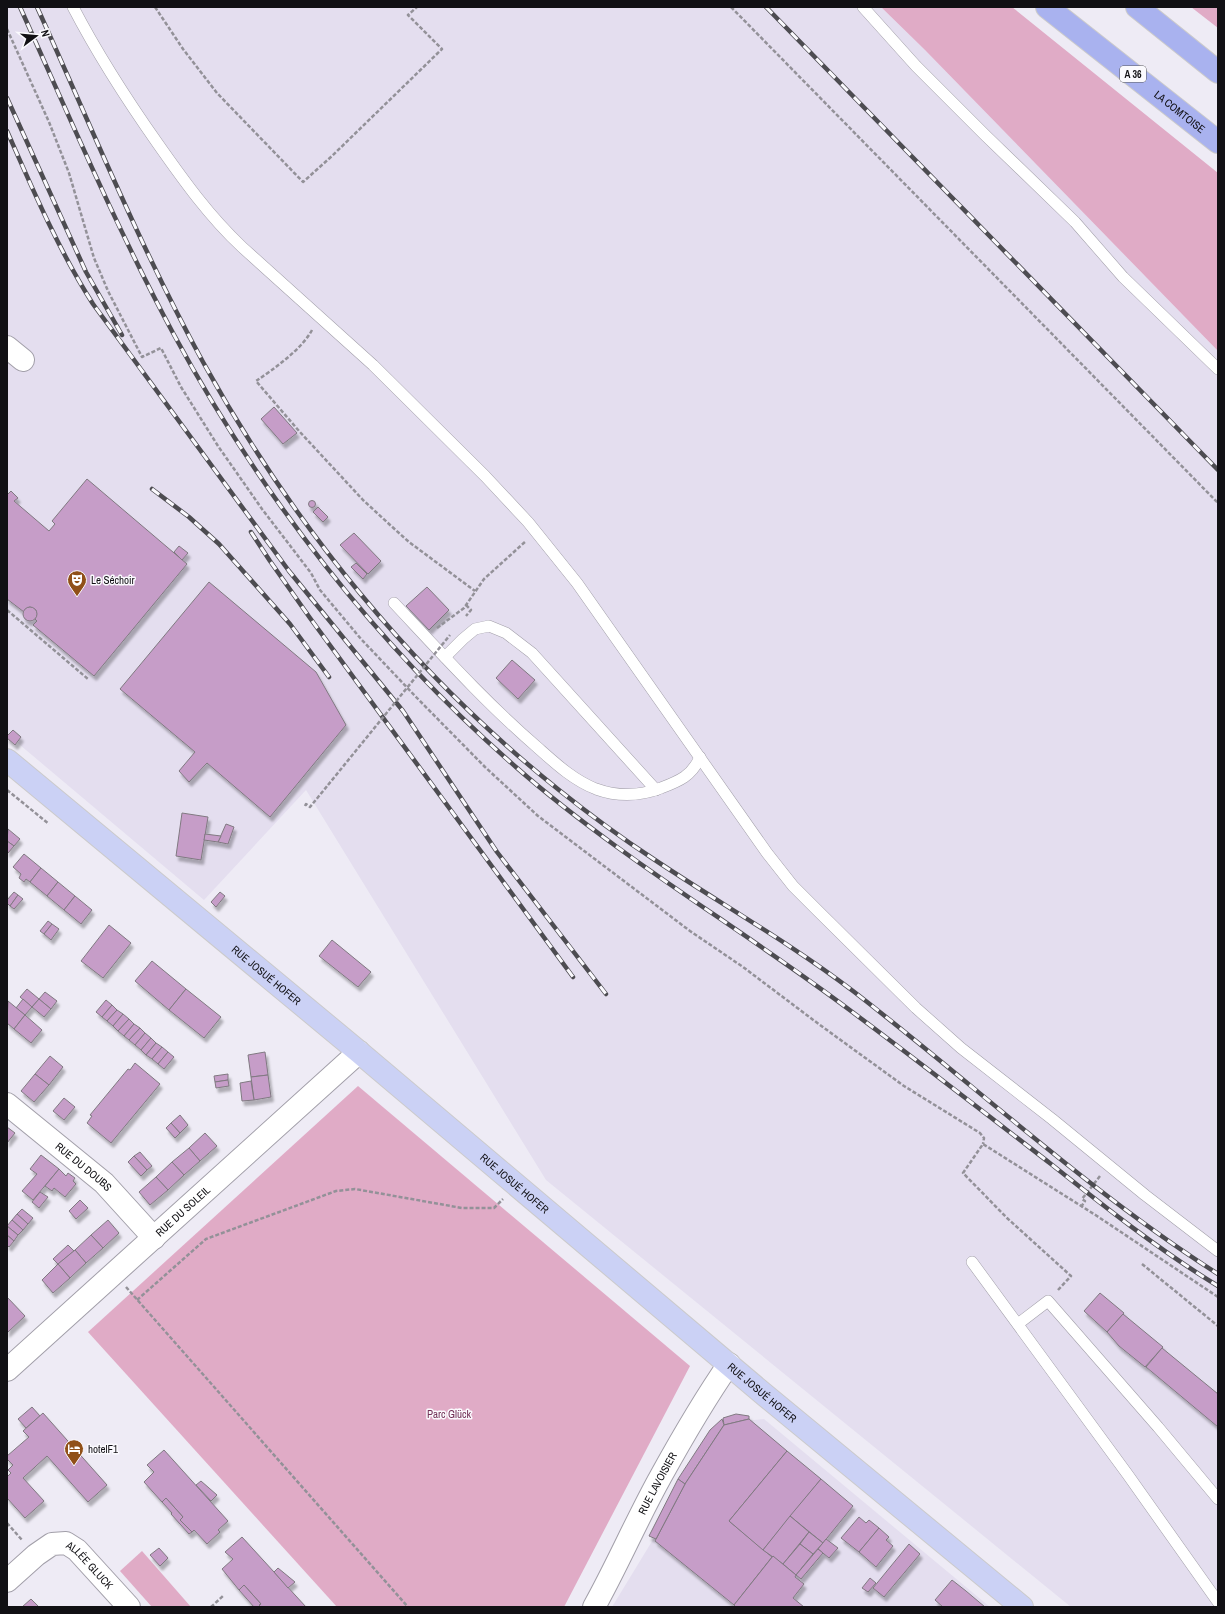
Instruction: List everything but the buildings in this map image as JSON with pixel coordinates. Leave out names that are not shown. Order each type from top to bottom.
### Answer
[{"type":"highway","name":"LA COMTOISE","points":[[1047,7],[1218,142]]},
{"type":"highway","points":[[1137,7],[1218,72]]},
{"type":"main road","name":"RUE JOSUÉ HOFER","points":[[7,760],[359,1052],[729,1364],[1022,1607]]},
{"type":"street","name":"RUE DU SOLEIL","points":[[7,1370],[359,1052]]},
{"type":"street","name":"RUE DU DOUBS","points":[[7,1104],[104,1183],[154,1238]]},
{"type":"street","name":"RUE LAVOISIER","points":[[594,1607],[661,1477],[714,1386],[729,1364]]},
{"type":"street","name":"ALLÉE GLUCK","points":[[7,1581],[36,1555],[52,1544],[66,1544],[78,1550],[129,1607]]},
{"type":"lane","points":[[73,7],[128,100],[184,182],[223,229],[373,365],[485,476],[536,533],[577,583],[767,853],[793,886],[916,1008],[961,1048],[1218,1251]]},
{"type":"lane","points":[[863,7],[916,66],[1075,222],[1123,277],[1218,370]]},
{"type":"lane","points":[[394,602],[445,657],[514,727],[574,778],[596,789],[618,795],[630,795],[656,790],[681,780],[696,766],[700,757]]},
{"type":"lane","points":[[445,657],[475,629],[488,626],[506,633],[532,653],[656,790]]},
{"type":"lane","points":[[972,1262],[1128,1475],[1218,1602]]},
{"type":"lane","points":[[1018,1324],[1048,1301],[1158,1427],[1218,1499]]},
{"type":"path","points":[[155,7],[183,49],[217,93],[303,182],[327,161],[442,49],[408,15],[417,7]]},
{"type":"path","points":[[731,7],[1218,503]]},
{"type":"path","points":[[319,316],[309,337],[274,369],[256,381],[299,431],[384,520],[409,542],[475,591]]},
{"type":"path","points":[[425,636],[466,605],[484,579],[500,563],[536,533]]},
{"type":"path","points":[[466,605],[471,610],[470,612]]},
{"type":"path","points":[[7,610],[88,679]]},
{"type":"path","points":[[305,806],[306,804],[310,807],[450,635]]},
{"type":"path","points":[[1048,1301],[1071,1276],[1007,1218],[963,1173],[983,1144],[1081,1206],[1218,1297]]},
{"type":"path","points":[[1081,1206],[1085,1201],[1082,1199],[1101,1174],[1105,1177],[1112,1168]]},
{"type":"path","points":[[137,1300],[206,1239],[336,1191],[355,1189],[462,1208],[494,1208],[506,1195]]},
{"type":"path","points":[[1142,1264],[1218,1326]]},
{"type":"path","points":[[114,1274],[408,1607]]},
{"type":"path","points":[[212,1607],[223,1596]]},
{"type":"shaded area","points":[[7,7],[881,7],[925,50],[1218,351],[1218,1607],[1071,1607],[546,1180],[306,790],[204,900],[7,734]]},
{"type":"shaded area","points":[[764,1419],[990,1607],[612,1607],[724,1423]]},
{"type":"green space","points":[[881,7],[1012,7],[1218,173],[1218,351],[925,50]]},
{"type":"green space","points":[[1191,7],[1218,7],[1218,28]]},
{"type":"green space","name":"Parc Glück","points":[[358,1086],[690,1366],[564,1607],[337,1607],[88,1332]]},
{"type":"green space","points":[[142,1551],[191,1607],[152,1607],[120,1571]]},
{"type":"railway","points":[[20,7],[132,253],[173,333],[207,393],[244,453],[326,566],[370,620],[417,671],[466,721],[517,768],[598,833],[809,980],[926,1068],[1133,1228],[1218,1286]]},
{"type":"railway","points":[[37,7],[137,231],[203,362],[238,422],[276,481],[317,538],[360,593],[406,646],[454,697],[505,745],[582,808],[616,834],[677,875],[779,939],[829,973],[898,1027],[1032,1137],[1123,1208],[1218,1274]]},
{"type":"railway","points":[[766,7],[1218,470]]},
{"type":"railway","points":[[7,98],[86,272],[122,335]]},
{"type":"railway","points":[[7,131],[57,241],[93,304],[289,571],[403,711],[497,852],[606,994]]},
{"type":"railway","points":[[152,489],[189,517],[219,544],[290,624],[329,677]]},
{"type":"railway","points":[[251,532],[310,618],[573,977]]},
{"type":"place","name":"Le Séchoir","points":[[77,597]]},
{"type":"place","name":"hotelF1","points":[[74,1466]]}]
